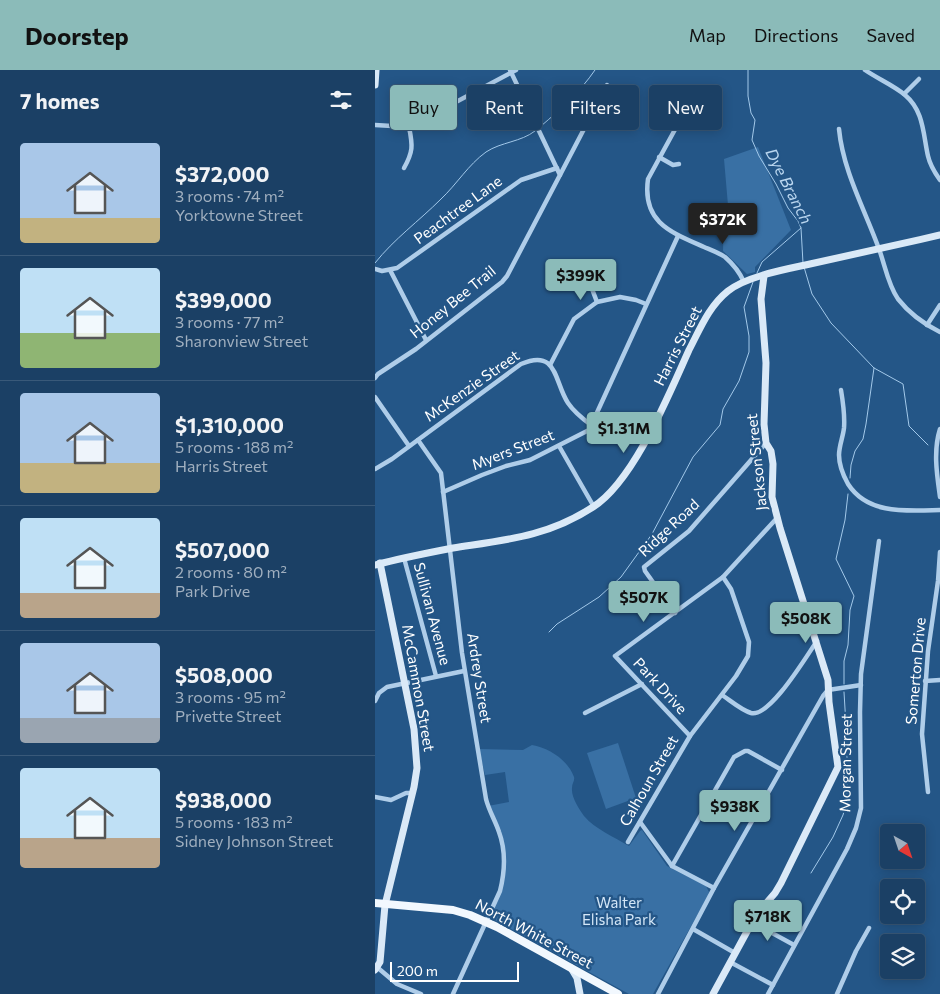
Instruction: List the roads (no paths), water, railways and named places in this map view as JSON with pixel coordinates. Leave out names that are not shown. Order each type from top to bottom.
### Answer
[{"type":"main road","name":"North White Street","points":[[375,904],[453,910],[470,915],[485,921],[571,968],[604,991],[618,994]]},
{"type":"street","points":[[375,85],[376,70]]},
{"type":"street","points":[[865,70],[904,94],[914,106],[922,121],[931,166],[940,180]]},
{"type":"street","points":[[457,101],[512,71],[560,175]]},
{"type":"street","points":[[904,94],[919,79]]},
{"type":"street","points":[[375,125],[390,126]]},
{"type":"street","points":[[839,129],[844,156],[892,287],[908,310],[927,325],[940,332]]},
{"type":"street","points":[[404,168],[411,156],[412,150],[409,130]]},
{"type":"street","name":"Honey Bee Trail","points":[[375,378],[378,374],[416,349],[507,276],[584,130]]},
{"type":"street","points":[[674,130],[648,179],[646,191],[653,216],[671,233],[725,258],[736,269],[744,282]]},
{"type":"street","points":[[659,157],[673,165],[679,164]]},
{"type":"street","name":"Peachtree Lane","points":[[390,270],[413,258],[521,180],[557,168]]},
{"type":"street","name":"Myers Street","points":[[443,492],[481,475],[530,460],[589,430],[678,236]]},
{"type":"street","name":"Harris Street","points":[[377,564],[532,535],[556,527],[594,507],[613,490],[640,450],[711,308],[729,290],[744,282],[805,265],[940,236]]},
{"type":"street","points":[[375,269],[382,271],[390,270],[426,340]]},
{"type":"street","name":"Jackson Street","points":[[713,994],[751,922],[781,884],[838,767],[828,680],[772,497],[773,464],[771,452],[766,443],[764,424],[765,348],[761,299],[763,276]]},
{"type":"street","points":[[592,289],[597,302]]},
{"type":"street","points":[[591,425],[569,404],[563,394],[553,367],[550,365],[574,320],[597,302],[620,297],[646,304]]},
{"type":"street","points":[[927,325],[940,305]]},
{"type":"street","name":"McKenzie Street","points":[[375,469],[418,440],[521,364],[532,359],[540,360],[550,365]]},
{"type":"street","points":[[841,390],[844,428],[839,455],[842,473],[854,492],[867,503],[888,509],[940,510]]},
{"type":"street","points":[[375,397],[409,446]]},
{"type":"street","points":[[940,429],[937,439],[936,459],[940,497]]},
{"type":"street","name":"Ardrey Street","points":[[418,440],[441,473],[465,671],[486,799],[499,833],[504,857],[504,873],[500,891],[453,994]]},
{"type":"street","name":"Ridge Road","points":[[675,613],[645,571],[644,566],[689,531],[766,443]]},
{"type":"street","points":[[559,446],[594,507]]},
{"type":"street","name":"Park Drive","points":[[690,736],[615,656],[723,577],[777,518]]},
{"type":"street","name":"Morgan Street","points":[[768,994],[847,849],[856,828],[861,808],[861,685],[879,540]]},
{"type":"street","name":"Somerton Drive","points":[[928,792],[922,734],[925,681],[940,552]]},
{"type":"street","name":"Sullivan Avenue","points":[[404,558],[436,676]]},
{"type":"street","name":"McCammon Street","points":[[376,969],[380,962],[385,905],[413,793],[417,768],[416,747],[405,682],[377,564]]},
{"type":"street","name":"Calhoun Street","points":[[628,842],[690,736],[744,664],[749,649],[749,642],[731,589],[723,577]]},
{"type":"street","points":[[722,695],[753,714],[762,712],[772,704],[817,640]]},
{"type":"street","points":[[375,701],[379,693],[387,687],[465,671]]},
{"type":"street","points":[[925,681],[940,680]]},
{"type":"street","points":[[585,713],[642,684]]},
{"type":"street","points":[[658,994],[714,888],[823,696],[829,690],[861,685]]},
{"type":"street","points":[[672,866],[734,757],[748,751],[782,770]]},
{"type":"street","points":[[375,797],[391,800],[407,793],[413,793]]},
{"type":"street","points":[[640,822],[672,866],[714,888]]},
{"type":"street","points":[[751,922],[794,945]]},
{"type":"street","points":[[837,994],[856,951],[869,928]]},
{"type":"street","points":[[693,929],[735,954]]},
{"type":"street","points":[[730,962],[773,985]]},
{"type":"street","points":[[571,968],[577,978],[580,994]]},
{"type":"street","points":[[376,969],[397,984],[421,994]]},
{"type":"waterway","points":[[542,125],[570,100],[595,70]]},
{"type":"waterway","name":"Dye Branch","points":[[748,70],[748,96],[751,113],[755,120],[752,140],[759,156],[801,228],[803,263]]},
{"type":"waterway","points":[[375,263],[486,152],[524,138],[535,131]]},
{"type":"waterway","points":[[757,273],[762,262],[801,228]]},
{"type":"waterway","name":"Dye Branch","points":[[804,267],[812,294],[831,323],[874,368],[903,384],[909,426],[928,445]]},
{"type":"waterway","points":[[549,632],[557,624],[599,597],[621,577],[652,534],[693,457],[720,425],[723,409],[739,381],[749,352],[749,336],[744,307],[753,282]]},
{"type":"waterway","points":[[850,478],[855,451],[863,439],[874,368]]},
{"type":"waterway","points":[[844,684],[844,661],[848,645],[850,610],[854,596],[836,559],[845,520],[848,494]]},
{"type":"waterway","points":[[811,873],[833,837],[847,801],[847,742],[844,692]]},
{"type":"park label","name":"Walter Elisha Park","points":[[619,912]]}]
